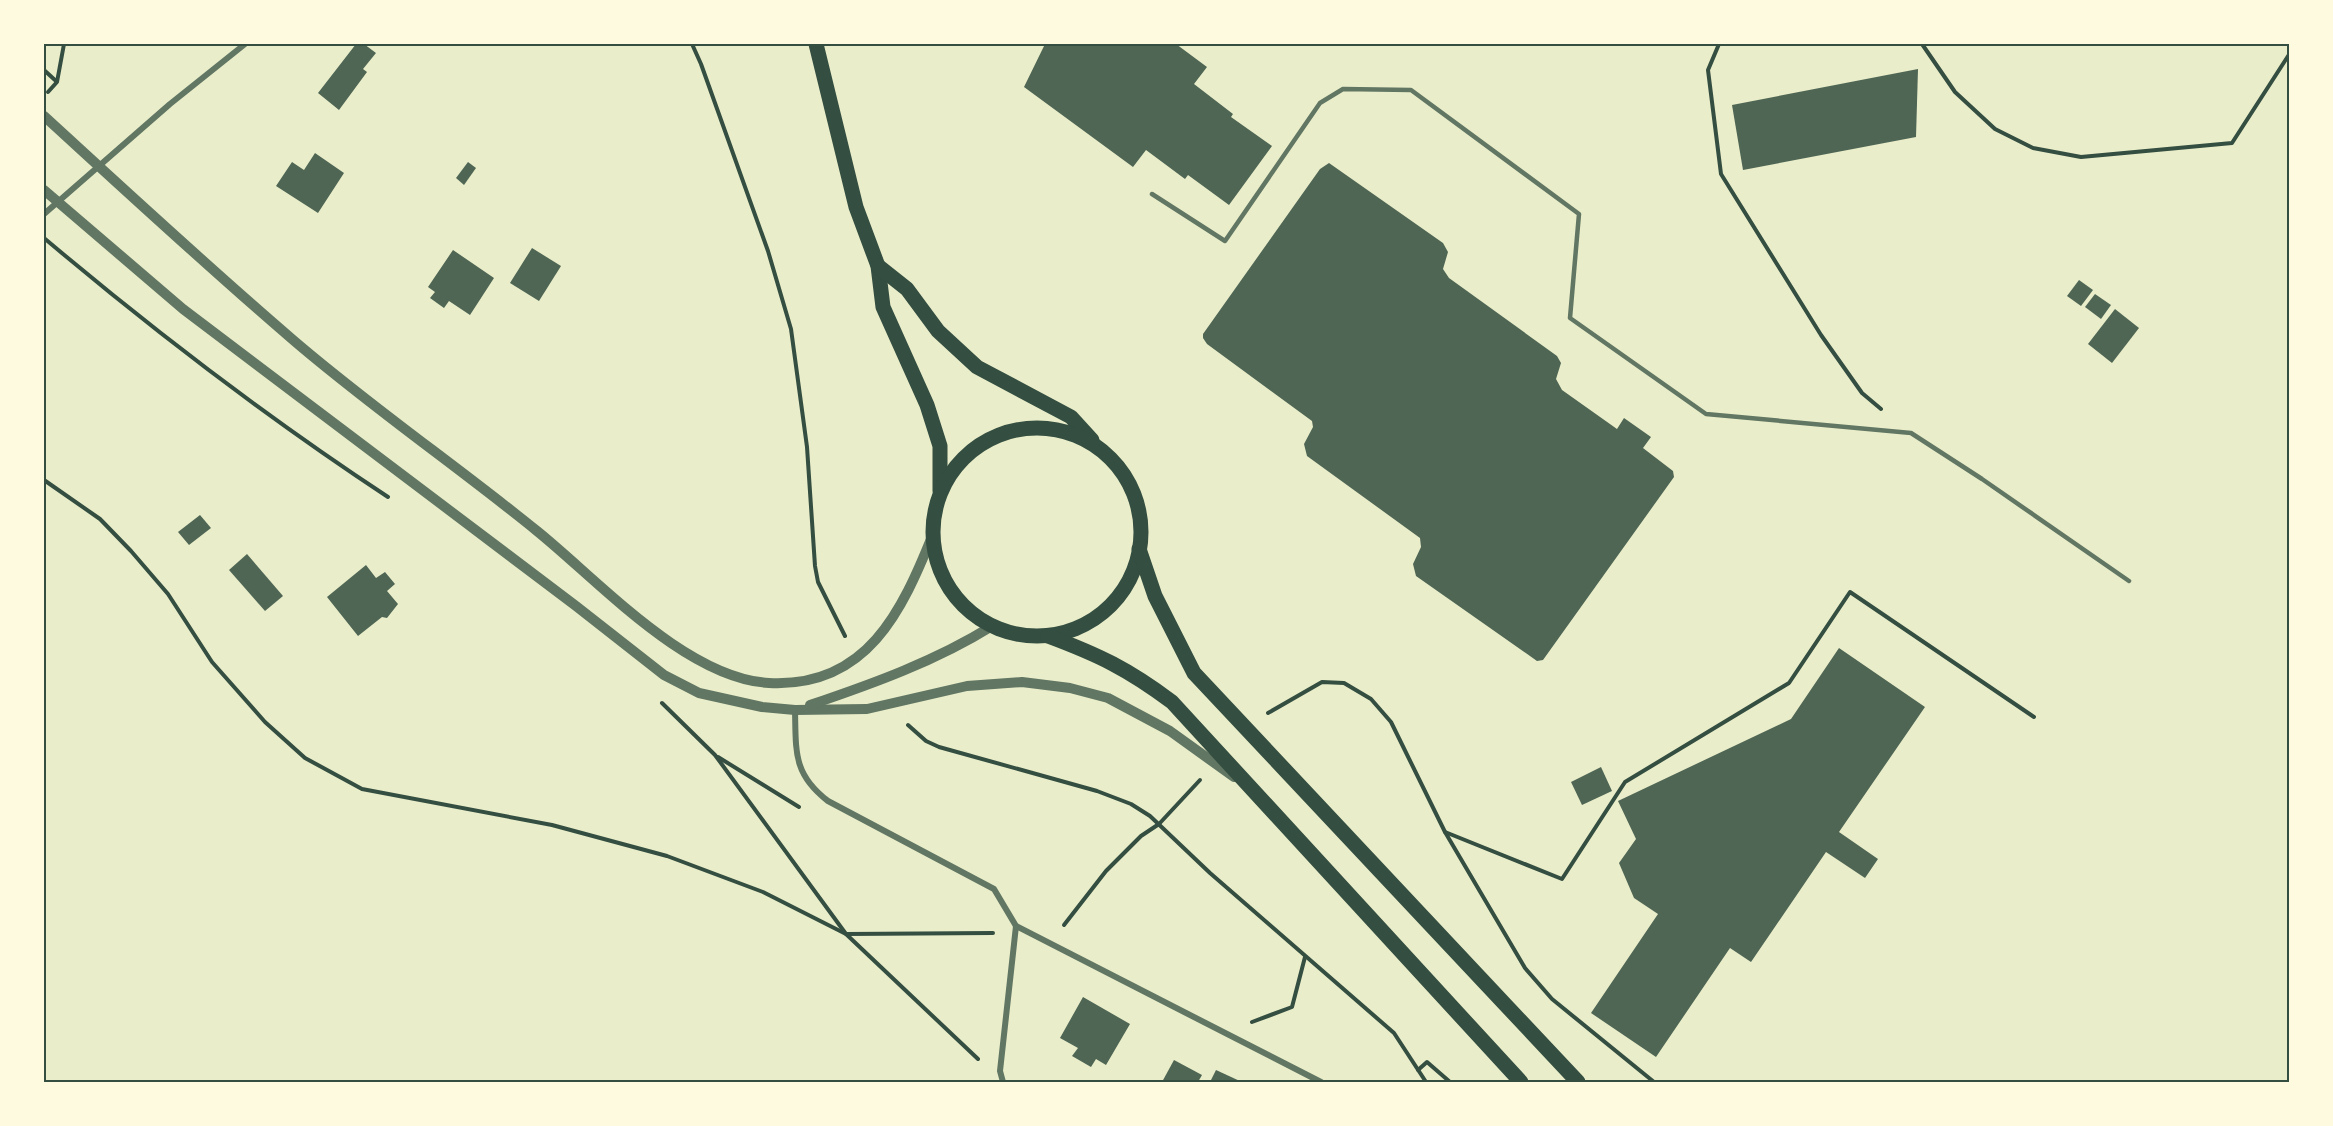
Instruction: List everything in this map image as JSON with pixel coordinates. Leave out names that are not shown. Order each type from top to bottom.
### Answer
[{"type":"main road","points":[[816,44],[856,207],[878,266],[883,307],[927,405],[940,446],[940,495],[933,534],[935,553],[950,588],[962,604],[992,626],[1015,634],[1048,636],[1105,658],[1137,675],[1163,695],[1255,792],[1521,1083]]},
{"type":"main road","points":[[878,266],[907,289],[938,331],[977,367],[1071,417],[1114,461],[1134,493],[1139,511],[1139,549],[1155,596],[1194,673],[1578,1083]]},
{"type":"main road","points":[[940,495],[948,477],[974,449],[1009,432],[1047,428],[1083,438],[1100,449]]},
{"type":"main road","points":[[1048,636],[1084,625],[1115,601],[1126,585],[1139,549]]},
{"type":"street","points":[[44,214],[245,44]]},
{"type":"street","points":[[44,116],[293,340],[538,531],[638,617],[703,664],[768,683],[803,681],[831,673],[870,647],[892,621],[910,590],[933,534]]},
{"type":"street","points":[[44,190],[183,309],[664,675],[699,693],[762,707],[795,711],[867,709],[967,686],[1022,682],[1070,688],[1108,698],[1170,731],[1255,792]]},
{"type":"street","points":[[795,711],[883,680],[962,644],[992,626]]},
{"type":"street","points":[[795,711],[796,758],[814,790],[828,801],[994,889],[1016,926],[1321,1083]]},
{"type":"street","points":[[1002,1083],[1000,1071],[1016,926]]},
{"type":"lane","points":[[1152,194],[1224,241],[1320,103],[1343,89],[1411,90],[1579,214],[1570,318],[1706,414],[1911,433],[1982,479],[2129,581]]},
{"type":"path","points":[[44,98],[57,82],[64,44]]},
{"type":"path","points":[[692,44],[768,251],[791,329],[807,447],[815,566],[818,582],[845,637]]},
{"type":"path","points":[[1719,44],[1708,70],[1721,174],[1821,335],[1862,393],[1911,433]]},
{"type":"path","points":[[1922,44],[1955,92],[1995,129],[2033,148],[2080,157],[2232,143],[2289,53]]},
{"type":"path","points":[[44,70],[57,82]]},
{"type":"path","points":[[44,238],[205,367],[313,448],[391,500]]},
{"type":"path","points":[[44,480],[100,519],[130,551],[168,594],[212,662],[266,722],[305,758],[362,789],[552,825],[667,856],[763,892],[846,934],[987,934],[1016,926]]},
{"type":"path","points":[[1445,832],[1562,879],[1625,782],[1789,683],[1850,592],[2034,717]]},
{"type":"path","points":[[1268,714],[1322,682],[1344,684],[1371,699],[1391,722],[1445,832],[1526,968],[1552,999],[1654,1083]]},
{"type":"path","points":[[656,697],[715,755],[846,934],[979,1059],[1000,1071]]},
{"type":"path","points":[[904,720],[926,741],[939,747],[1097,791],[1131,804],[1159,824],[1210,873],[1394,1033],[1426,1083]]},
{"type":"path","points":[[1050,943],[1106,871],[1141,836],[1159,824],[1200,780]]},
{"type":"path","points":[[1223,1032],[1293,1007],[1306,957]]},
{"type":"path","points":[[1418,1070],[1428,1062],[1450,1083]]},
{"type":"building","points":[[356,44],[364,44],[376,53],[363,69],[367,72],[339,110],[318,93]]},
{"type":"building","points":[[1045,44],[1176,44],[1207,67],[1194,84],[1233,114],[1231,117],[1272,146],[1229,205],[1188,175],[1185,179],[1146,150],[1133,167],[1024,87]]},
{"type":"building","points":[[1918,69],[1916,137],[1743,170],[1732,105]]},
{"type":"building","points":[[315,153],[344,173],[318,213],[276,186],[292,162],[304,170]]},
{"type":"building","points":[[468,162],[476,168],[464,185],[456,178]]},
{"type":"building","points":[[1329,163],[1443,243],[1448,252],[1443,269],[1449,278],[1557,356],[1561,363],[1556,379],[1562,390],[1617,429],[1624,418],[1651,437],[1643,448],[1673,471],[1674,477],[1543,660],[1537,661],[1416,576],[1413,564],[1421,547],[1420,538],[1307,456],[1304,444],[1313,427],[1312,421],[1207,344],[1203,338],[1203,334],[1320,169]]},
{"type":"building","points":[[532,248],[561,266],[539,301],[510,283]]},
{"type":"building","points":[[453,250],[494,278],[470,315],[449,301],[444,308],[430,298],[435,292],[428,287]]},
{"type":"building","points":[[2079,280],[2093,290],[2081,306],[2067,296]]},
{"type":"building","points":[[2095,294],[2111,305],[2101,319],[2085,307]]},
{"type":"building","points":[[2115,309],[2139,328],[2112,363],[2088,344]]},
{"type":"building","points":[[200,515],[211,528],[189,545],[178,532]]},
{"type":"building","points":[[247,554],[283,596],[265,611],[229,570]]},
{"type":"building","points":[[366,565],[376,578],[385,572],[395,584],[387,591],[398,604],[387,618],[382,617],[358,636],[327,597]]},
{"type":"building","points":[[1839,648],[1925,707],[1839,832],[1878,859],[1865,878],[1826,852],[1751,962],[1730,948],[1656,1057],[1591,1013],[1658,914],[1634,898],[1619,863],[1636,839],[1618,801],[1791,719]]},
{"type":"building","points":[[1601,767],[1612,791],[1582,805],[1571,782]]},
{"type":"building","points":[[1083,997],[1130,1024],[1106,1065],[1096,1059],[1091,1067],[1072,1056],[1078,1048],[1060,1038]]},
{"type":"building","points":[[1174,1060],[1202,1075],[1198,1082],[1162,1082]]},
{"type":"building","points":[[1216,1070],[1242,1082],[1210,1082]]}]
